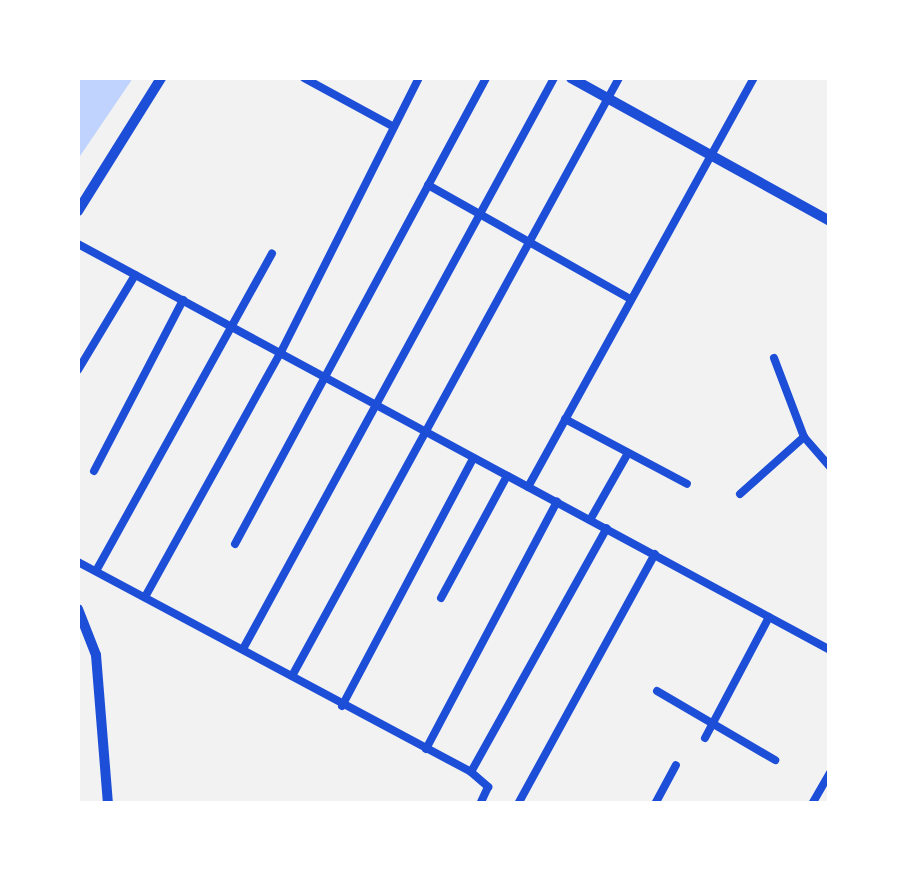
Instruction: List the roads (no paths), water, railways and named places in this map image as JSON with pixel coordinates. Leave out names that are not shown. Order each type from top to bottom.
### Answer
[{"type":"street","points":[[78,211],[162,78]]},
{"type":"street","points":[[304,78],[394,127]]},
{"type":"street","points":[[145,598],[282,350],[419,78]]},
{"type":"street","points":[[235,544],[486,78]]},
{"type":"street","points":[[244,649],[554,78]]},
{"type":"street","points":[[571,78],[828,216]]},
{"type":"street","points":[[292,676],[620,78]]},
{"type":"street","points":[[528,487],[754,78]]},
{"type":"street","points":[[428,185],[630,299]]},
{"type":"street","points":[[78,244],[282,350],[473,459],[830,650]]},
{"type":"street","points":[[96,571],[272,254]]},
{"type":"street","points":[[78,370],[135,274]]},
{"type":"street","points":[[94,471],[183,300]]},
{"type":"street","points":[[774,358],[804,437],[830,467]]},
{"type":"street","points":[[565,419],[687,484]]},
{"type":"street","points":[[740,494],[804,437]]},
{"type":"street","points":[[590,520],[628,453]]},
{"type":"street","points":[[342,706],[473,459]]},
{"type":"street","points":[[440,598],[507,476]]},
{"type":"street","points":[[426,749],[557,502]]},
{"type":"street","points":[[471,772],[607,528]]},
{"type":"street","points":[[518,804],[655,554]]},
{"type":"street","points":[[78,562],[471,772],[488,787],[480,804]]},
{"type":"street","points":[[78,609],[96,655],[108,804]]},
{"type":"street","points":[[705,738],[769,618]]},
{"type":"street","points":[[657,691],[775,760]]},
{"type":"street","points":[[654,804],[676,764]]},
{"type":"street","points":[[812,804],[830,772]]},
{"type":"water","points":[[78,78],[133,78],[78,159]]}]
